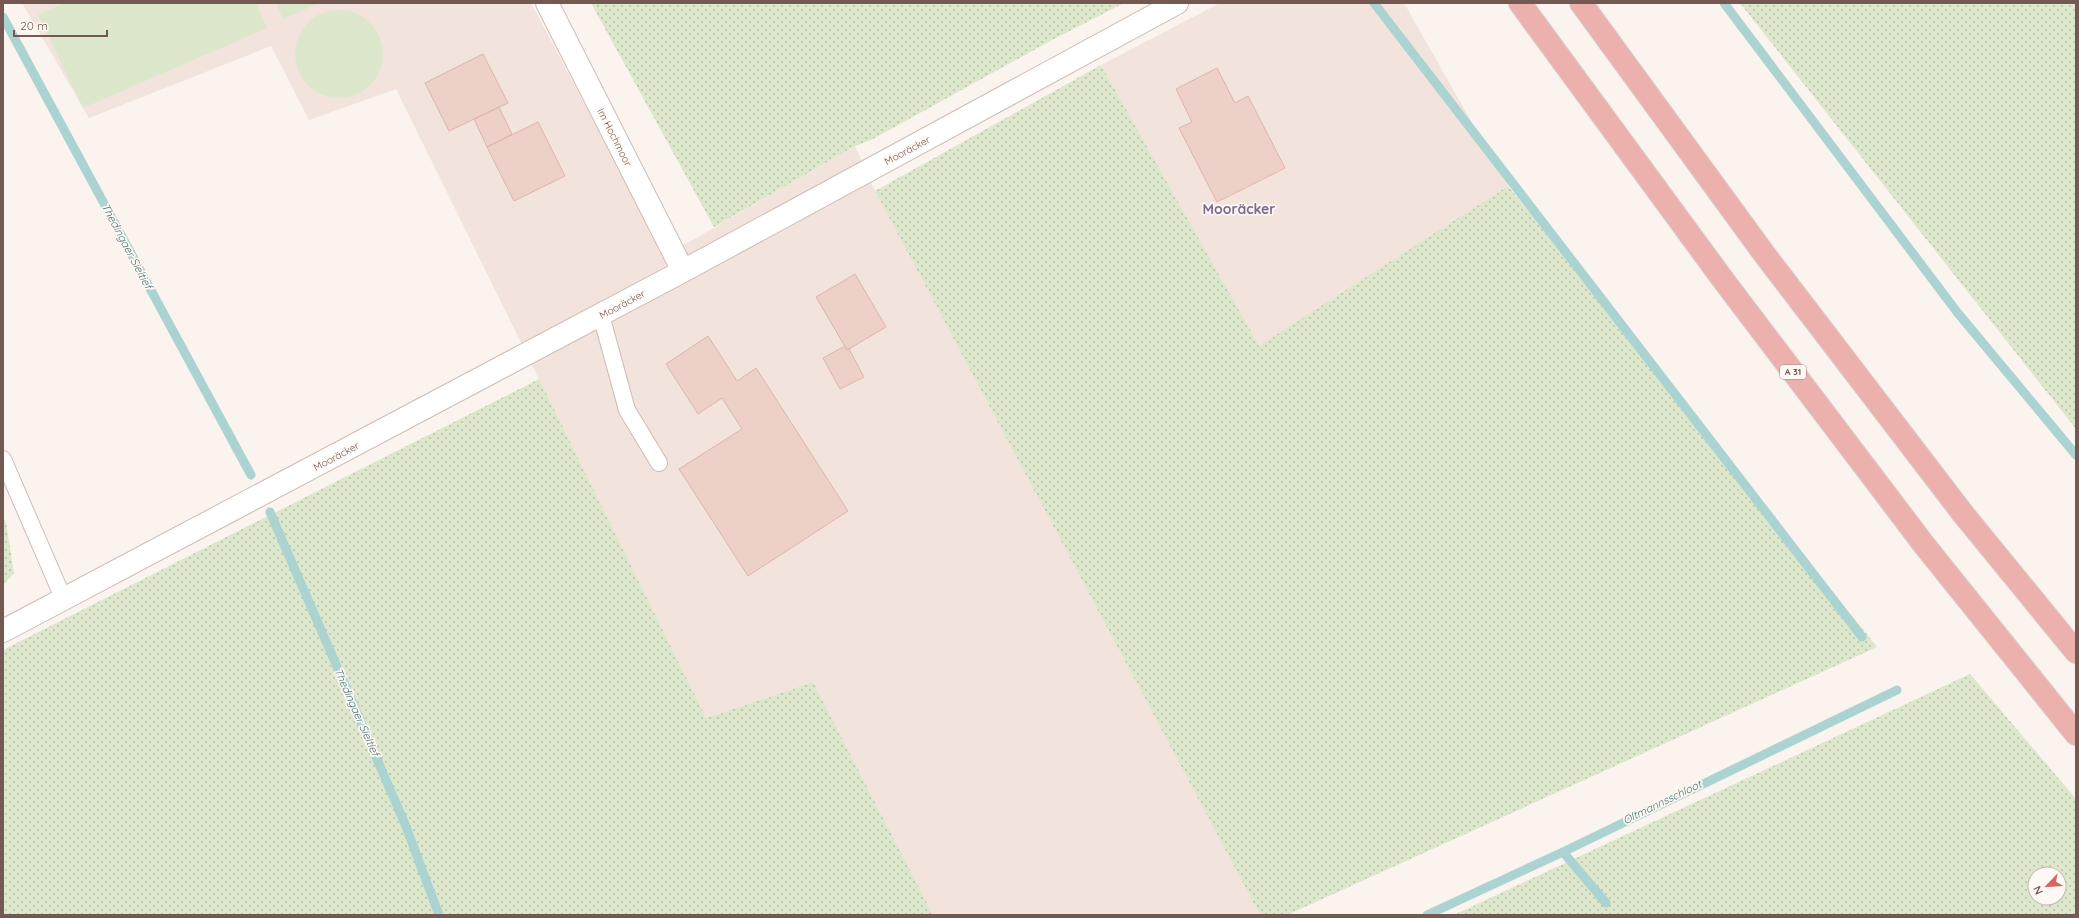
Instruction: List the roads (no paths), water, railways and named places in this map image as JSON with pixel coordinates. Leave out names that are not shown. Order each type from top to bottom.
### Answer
[{"type":"highway","name":"A 31","points":[[1520,3],[1724,281],[1915,533],[2076,734]]},
{"type":"highway","points":[[1581,3],[1765,255],[1964,516],[2076,652]]},
{"type":"street","name":"Im Hochmoor","points":[[547,3],[683,271]]},
{"type":"street","name":"Mooräcker","points":[[3,631],[601,315],[1177,3]]},
{"type":"lane","points":[[601,315],[627,410],[659,463]]},
{"type":"lane","points":[[3,459],[64,600]]},
{"type":"waterway","points":[[1374,3],[1862,637]]},
{"type":"waterway","points":[[1724,3],[1957,312],[2076,455]]},
{"type":"waterway","name":"Thedingaer Sieltief","points":[[3,17],[251,475]]},
{"type":"waterway","name":"Thedingaer Sieltief","points":[[270,512],[405,824],[439,915]]},
{"type":"waterway","name":"Oltmannsschloot","points":[[1427,915],[1563,852],[1897,690]]},
{"type":"waterway","points":[[1563,852],[1606,903]]},
{"type":"district","name":"Mooräcker","points":[[1239,209]]}]
